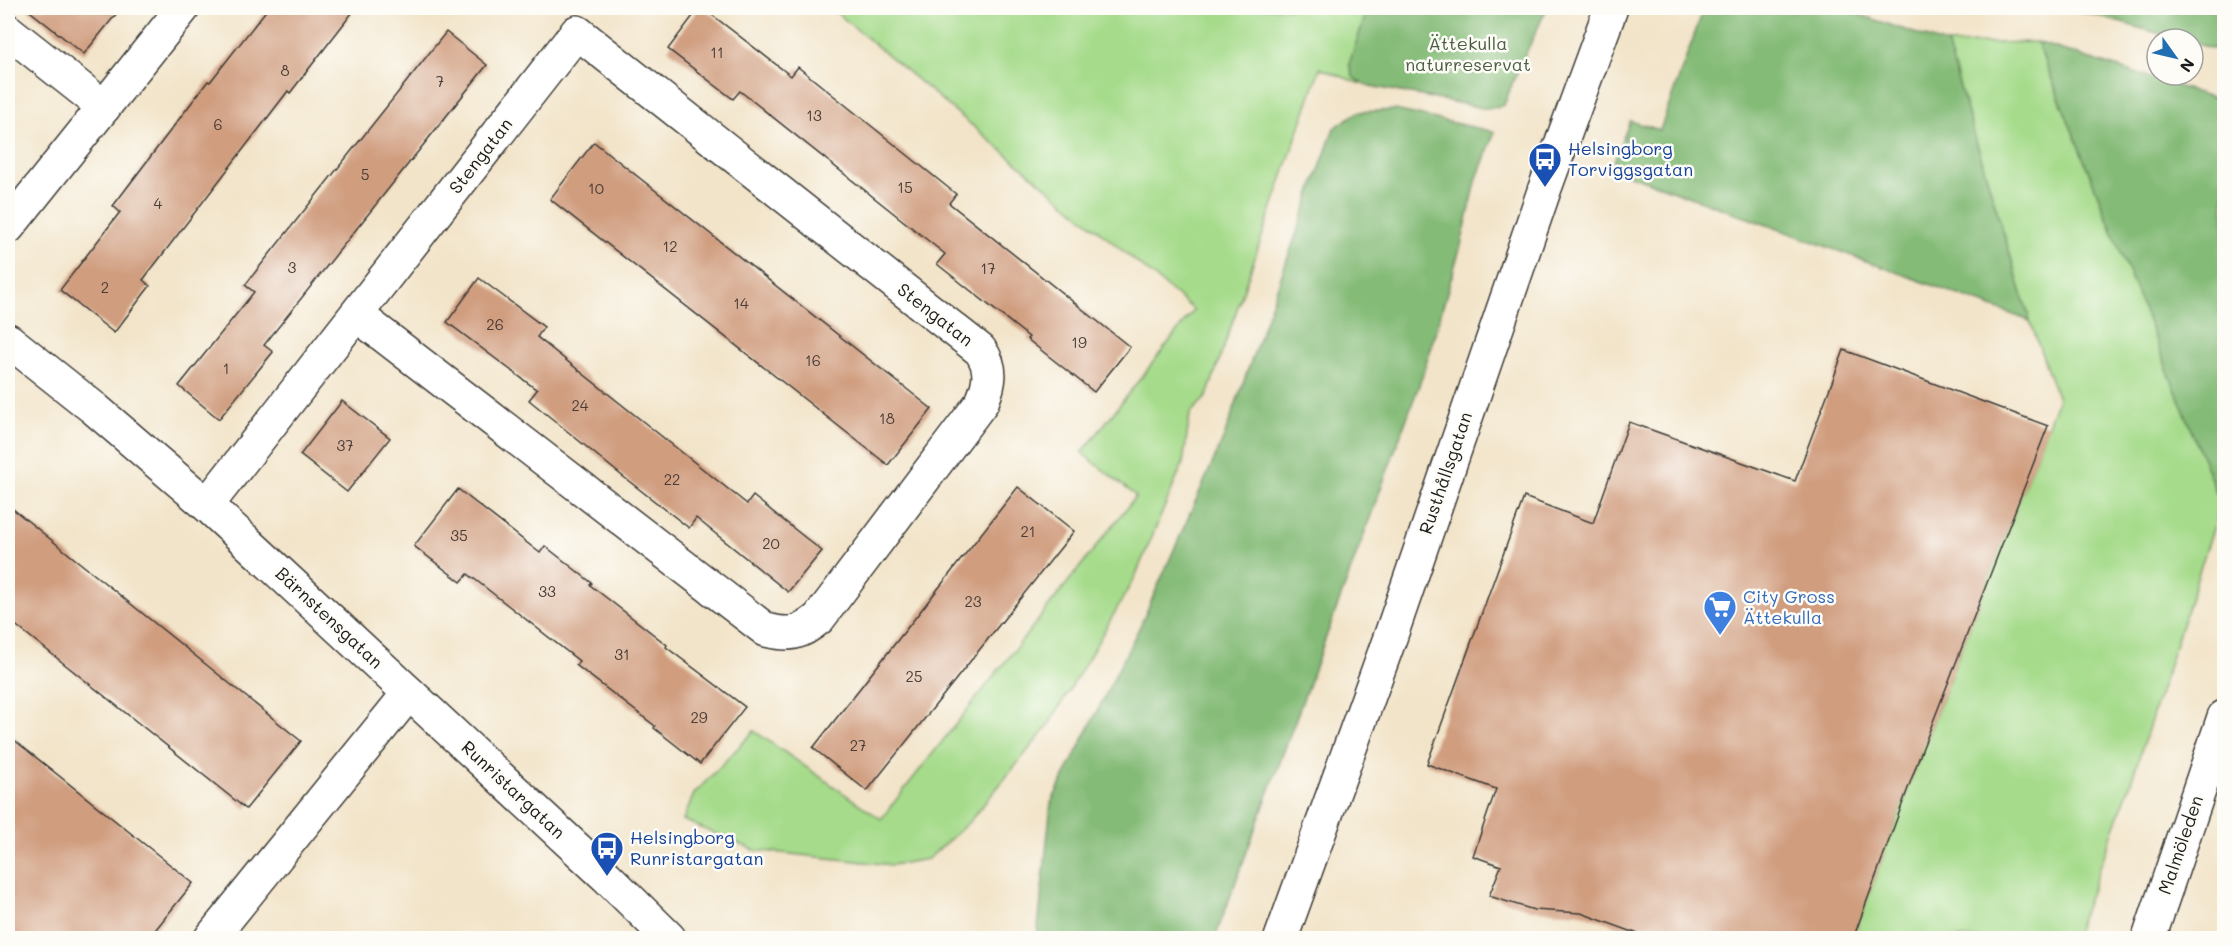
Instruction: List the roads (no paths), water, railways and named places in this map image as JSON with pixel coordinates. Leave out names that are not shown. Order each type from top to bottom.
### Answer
[{"type":"main road","points":[[8,227],[183,8]]},
{"type":"main road","name":"Rusthållsgatan","points":[[1281,939],[1391,635],[1545,188],[1611,8]]},
{"type":"main road","points":[[8,31],[104,107]]},
{"type":"main road","name":"Stengatan","points":[[207,505],[577,33],[980,350],[987,360],[990,372],[988,389],[982,402],[819,618],[807,628],[795,633],[783,634],[766,630],[357,315]]},
{"type":"main road","name":"Bärnstensgatan","points":[[8,340],[95,409],[207,505],[409,693]]},
{"type":"main road","points":[[211,939],[409,693]]},
{"type":"main road","name":"Runristargatan","points":[[409,693],[607,877],[669,939]]},
{"type":"main road","name":"Malmöleden","points":[[2149,939],[2224,717]]},
{"type":"place","name":"Helsingborg Torviggsgatan","points":[[1545,188]]},
{"type":"place","name":"City Gross Ättekulla","points":[[1720,636]]},
{"type":"place","name":"Helsingborg Runristargatan","points":[[607,877]]},
{"type":"park label","name":"Ättekulla naturreservat","points":[[1468,54]]}]
